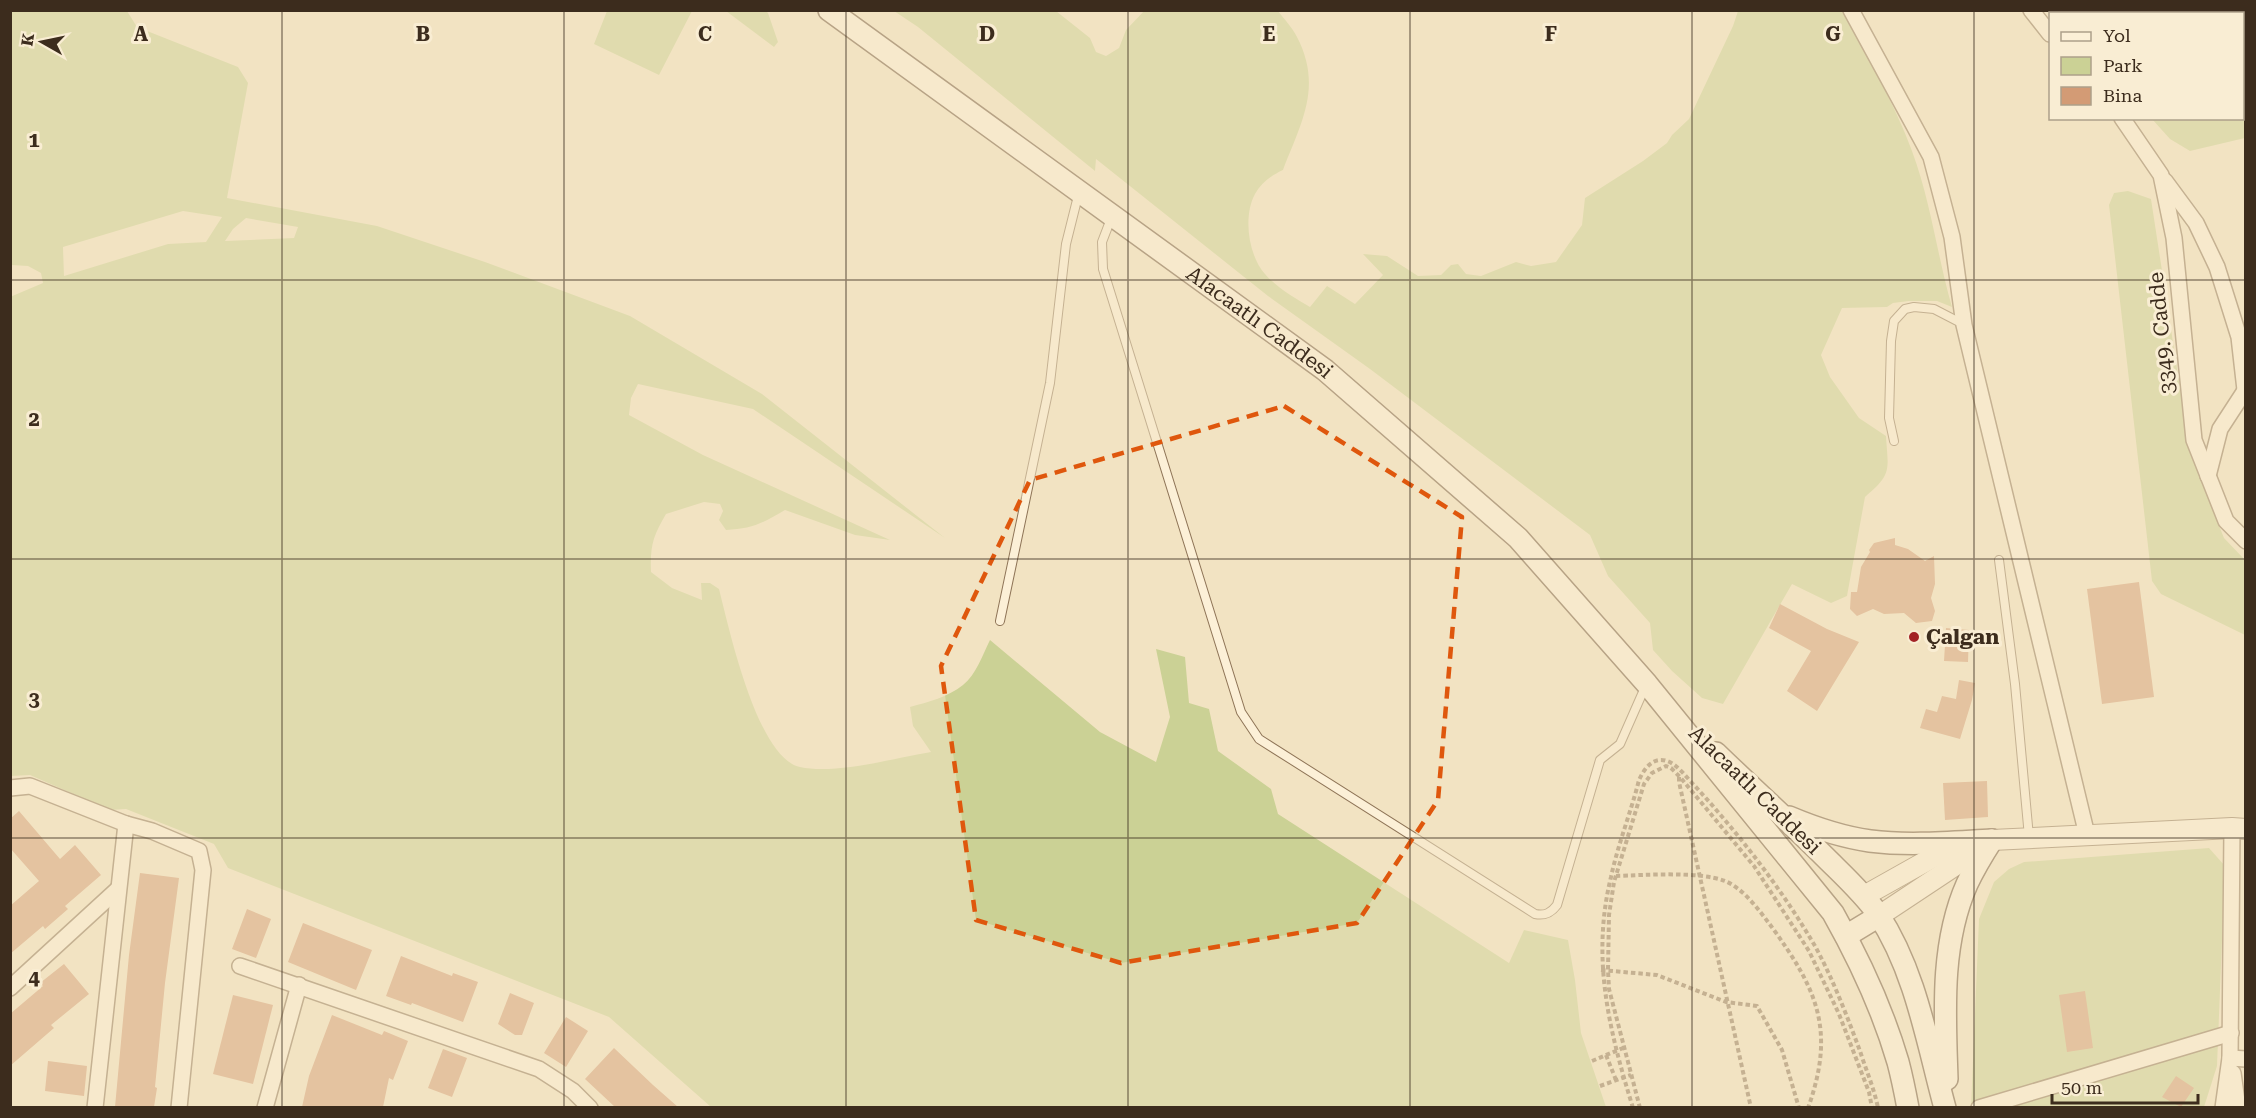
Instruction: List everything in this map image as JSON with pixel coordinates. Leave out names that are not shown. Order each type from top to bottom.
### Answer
[{"type":"main road","name":"Alacaatlı Caddesi","points":[[829,10],[1325,370],[1518,538],[1647,684],[1833,913],[1846,936],[1886,1026],[1898,1063],[1908,1107]]},
{"type":"main road","name":"Alacaatlı Caddesi","points":[[1647,684],[1782,814],[1864,896],[1879,916],[1902,960],[1922,1014],[1946,1107]]},
{"type":"main road","points":[[1782,814],[1834,833],[1870,841],[1903,843],[1992,840]]},
{"type":"main road","points":[[1946,1107],[1945,998],[1950,950],[1955,921],[1966,886],[1992,840]]},
{"type":"main road","points":[[1833,913],[1864,896]]},
{"type":"main road","points":[[1846,936],[1879,916]]},
{"type":"street","points":[[1851,10],[1931,157],[1952,237],[1964,325],[2087,835]]},
{"type":"street","points":[[2031,10],[2049,33]]},
{"type":"street","name":"3349. Cadde","points":[[2123,120],[2161,175],[2174,238],[2194,440],[2226,521],[2246,542]]},
{"type":"street","points":[[2161,175],[2196,223],[2217,267],[2239,337],[2245,389],[2220,429],[2208,476]]},
{"type":"street","points":[[10,788],[30,786],[199,851],[203,870],[179,1107]]},
{"type":"street","points":[[95,1107],[126,824]]},
{"type":"street","points":[[1864,896],[1937,855],[1992,840],[2239,829],[2238,962],[2231,1033],[2238,1058],[2238,1107]]},
{"type":"street","points":[[1879,916],[1992,840]]},
{"type":"street","points":[[10,988],[118,889]]},
{"type":"street","points":[[240,966],[539,1069],[573,1091],[590,1107]]},
{"type":"street","points":[[265,1107],[299,986]]},
{"type":"street","points":[[1979,1107],[2231,1033]]},
{"type":"street","points":[[2223,1107],[2238,1058]]},
{"type":"lane","points":[[1000,621],[1035,464],[1050,383],[1066,244],[1079,191]]},
{"type":"lane","points":[[1113,214],[1102,242],[1103,269],[1241,712],[1260,739],[1535,914],[1541,915],[1553,911],[1557,905],[1600,760],[1620,744],[1647,684]]},
{"type":"lane","points":[[1894,441],[1889,418],[1891,341],[1894,321],[1905,309],[1914,307],[1934,309],[1964,325]]},
{"type":"lane","points":[[1999,560],[2015,684],[2029,837]]},
{"type":"path","points":[[1633,1107],[1610,1026],[1601,970],[1604,911],[1611,876],[1640,780],[1645,769],[1652,762],[1660,760],[1668,761],[1678,768],[1720,813],[1757,860],[1815,947],[1846,1014],[1878,1107]]},
{"type":"path","points":[[1640,1107],[1609,989],[1609,915],[1617,876],[1644,784],[1652,773],[1666,766],[1680,777],[1754,866],[1809,951],[1839,1014],[1869,1092],[1872,1107]]},
{"type":"path","points":[[1678,768],[1679,782],[1726,1002],[1751,1107]]},
{"type":"path","points":[[1611,876],[1700,876],[1725,881],[1743,892],[1766,918],[1807,979],[1821,1024],[1822,1048],[1808,1107]]},
{"type":"path","points":[[1601,970],[1657,975],[1726,1002],[1757,1006],[1782,1050],[1799,1107]]},
{"type":"path","points":[[1592,1061],[1623,1048]]},
{"type":"path","points":[[1606,1055],[1616,1080]]},
{"type":"path","points":[[1600,1086],[1631,1075]]},
{"type":"highlighted area","points":[[1284,406],[1462,517],[1438,800],[1357,923],[1121,963],[976,920],[941,666],[1030,480]]},
{"type":"green space","points":[[607,10],[692,11],[659,75],[594,44]]},
{"type":"green space","points":[[11,11],[127,11],[137,27],[238,67],[248,83],[227,198],[377,226],[485,262],[630,316],[762,394],[945,538],[753,409],[638,384],[631,398],[629,415],[703,455],[890,540],[855,535],[785,510],[757,524],[726,530],[719,520],[723,511],[720,504],[704,502],[666,514],[658,529],[652,548],[651,572],[672,588],[702,600],[701,583],[710,583],[719,589],[747,689],[771,741],[785,758],[800,767],[830,769],[865,765],[931,752],[913,726],[910,707],[944,696],[968,681],[990,640],[1100,732],[1156,762],[1170,717],[1156,649],[1185,657],[1189,703],[1209,709],[1218,751],[1271,789],[1278,814],[1509,963],[1524,930],[1568,940],[1581,1033],[1606,1107],[711,1107],[609,1017],[228,868],[214,844],[126,809],[110,810],[30,775],[11,776],[10,297],[43,283],[41,273],[28,266],[11,265]],"holes":[[[183,211],[222,217],[206,242],[168,244],[64,276],[63,247]],[[246,218],[298,227],[294,238],[225,241],[233,229]]]},
{"type":"green space","points":[[726,11],[766,11],[778,42],[774,47]]},
{"type":"green space","points":[[894,11],[1056,11],[1090,38],[1096,52],[1106,56],[1119,48],[1126,30],[1144,11],[1278,11],[1295,33],[1305,55],[1309,89],[1302,120],[1283,170],[1257,190],[1251,203],[1249,235],[1255,257],[1265,274],[1281,288],[1310,307],[1327,286],[1355,304],[1383,275],[1363,254],[1387,256],[1418,276],[1441,275],[1451,265],[1458,264],[1466,274],[1481,276],[1516,262],[1531,266],[1556,262],[1582,225],[1585,198],[1667,143],[1689,119],[1738,11],[1842,11],[1889,98],[1912,151],[1919,170],[1952,307],[1937,301],[1909,301],[1893,303],[1887,307],[1842,308],[1821,355],[1830,377],[1859,418],[1886,436],[1887,470],[1880,482],[1865,497],[1847,596],[1831,603],[1792,584],[1723,704],[1702,698],[1653,650],[1650,623],[1608,576],[1590,535],[1370,369],[1268,296],[1096,159],[1095,171],[918,27]]},
{"type":"green space","points":[[2245,11],[2245,138],[2190,151],[2170,139],[2153,120],[2244,120],[2244,12],[2060,12]]},
{"type":"green space","points":[[2128,191],[2151,199],[2190,453],[2224,538],[2245,560],[2245,635],[2161,594],[2152,581],[2109,205],[2114,193]]},
{"type":"green space","points":[[2209,848],[2225,866],[2217,1066],[2204,1107],[1971,1108],[1979,919],[1994,882],[2009,869],[2024,862]]},
{"type":"building","points":[[1895,538],[1895,545],[1908,549],[1925,561],[1934,556],[1935,584],[1931,598],[1935,611],[1932,621],[1916,623],[1904,613],[1884,614],[1873,609],[1857,616],[1850,609],[1851,592],[1857,592],[1861,567],[1869,550],[1874,543]]},
{"type":"building","points":[[2139,582],[2154,697],[2102,704],[2087,589]]},
{"type":"building","points":[[1780,604],[1827,629],[1859,642],[1817,711],[1787,691],[1811,651],[1769,628]]},
{"type":"building","points":[[1946,628],[1969,630],[1968,662],[1944,661]]},
{"type":"building","points":[[1959,680],[1975,683],[1960,739],[1920,728],[1926,709],[1937,712],[1942,696],[1956,699]]},
{"type":"building","points":[[1987,781],[1988,817],[1945,820],[1943,783]]},
{"type":"building","points":[[19,811],[60,859],[75,845],[101,875],[65,906],[68,909],[45,929],[43,926],[10,954],[10,906],[39,881],[10,848],[10,819]]},
{"type":"building","points":[[140,873],[179,878],[165,983],[155,1087],[157,1088],[154,1107],[115,1107],[129,955]]},
{"type":"building","points":[[247,909],[271,919],[256,958],[232,949]]},
{"type":"building","points":[[303,923],[372,950],[356,990],[288,962]]},
{"type":"building","points":[[401,956],[452,976],[453,973],[478,982],[463,1022],[386,996]]},
{"type":"building","points":[[64,964],[89,994],[51,1025],[54,1028],[10,1066],[10,1014],[43,986],[40,983]]},
{"type":"building","points":[[2085,991],[2093,1048],[2067,1052],[2059,995]]},
{"type":"building","points":[[510,993],[534,1003],[522,1035],[515,1035],[498,1024]]},
{"type":"building","points":[[233,995],[273,1005],[253,1084],[213,1074]]},
{"type":"building","points":[[332,1015],[382,1035],[384,1031],[408,1041],[393,1080],[389,1078],[383,1107],[302,1107],[309,1076]]},
{"type":"building","points":[[566,1017],[588,1031],[566,1067],[544,1053]]},
{"type":"building","points":[[614,1048],[678,1107],[615,1107],[585,1079]]},
{"type":"building","points":[[443,1049],[467,1058],[452,1097],[428,1088]]},
{"type":"building","points":[[48,1061],[87,1066],[84,1096],[45,1091]]},
{"type":"building","points":[[2176,1076],[2194,1088],[2181,1107],[2162,1097]]},
{"type":"place","name":"Çalgan","points":[[1914,637]]}]
